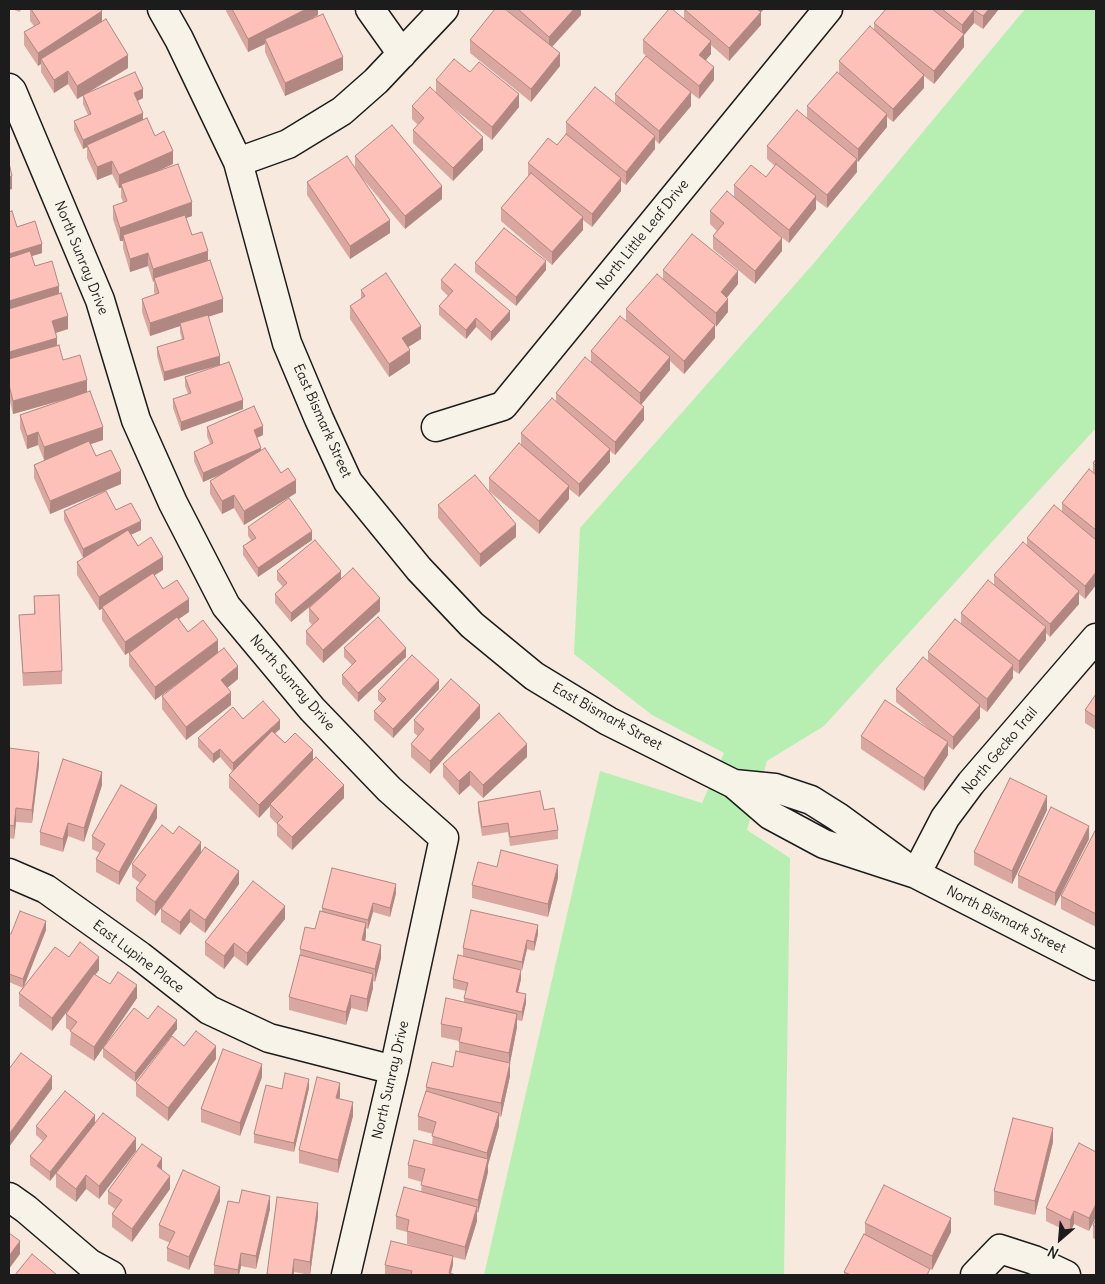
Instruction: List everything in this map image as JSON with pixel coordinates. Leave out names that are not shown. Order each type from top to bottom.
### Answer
[{"type":"street","name":"East Bismark Street","points":[[162,9],[179,38],[238,162],[287,343],[319,419],[348,482],[419,569],[472,625],[534,676],[608,721],[734,784],[770,815],[824,844],[916,874]]},
{"type":"street","points":[[370,9],[402,54]]},
{"type":"street","points":[[238,162],[288,144],[342,111],[376,81],[444,9]]},
{"type":"street","name":"North Little Leaf Drive","points":[[436,427],[503,406],[828,9]]},
{"type":"street","name":"North Sunray Drive","points":[[9,88],[12,91],[100,300],[136,420],[173,503],[226,606],[312,709],[389,789],[444,838],[394,1070],[346,1275]]},
{"type":"street","name":"North Gecko Trail","points":[[916,874],[945,818],[971,783],[1096,638]]},
{"type":"street","name":"East Bismark Street","points":[[734,784],[775,788],[812,800],[916,874]]},
{"type":"street","points":[[794,828],[812,800]]},
{"type":"street","name":"East Lupine Place","points":[[9,873],[46,889],[140,956],[209,1010],[269,1038],[394,1070]]},
{"type":"street","name":"North Bismark Street","points":[[916,874],[1096,966]]},
{"type":"street","points":[[9,1197],[26,1209],[89,1263],[111,1275]]},
{"type":"street","points":[[975,1275],[1000,1249],[1034,1260],[1066,1275]]},
{"type":"green space","points":[[1025,9],[1096,9],[1096,428],[824,726],[767,761],[747,830],[790,858],[784,1275],[484,1275],[600,771],[702,803],[724,753],[652,715],[574,654],[580,528],[814,263]]},
{"type":"building","points":[[31,9],[101,9],[102,11],[38,53],[24,32],[40,23]]},
{"type":"building","points":[[232,9],[306,9],[248,39]]},
{"type":"building","points":[[495,9],[505,9],[560,53],[531,89],[470,40]]},
{"type":"building","points":[[518,9],[574,9],[549,37]]},
{"type":"building","points":[[669,9],[672,9],[711,41],[699,55],[714,67],[699,86],[643,40]]},
{"type":"building","points":[[684,9],[757,9],[761,12],[729,48]]},
{"type":"building","points":[[886,9],[932,9],[964,34],[934,71],[874,23]]},
{"type":"building","points":[[942,9],[989,9],[983,16],[974,10],[962,25]]},
{"type":"building","points":[[323,14],[343,57],[285,83],[265,39]]},
{"type":"building","points":[[106,19],[128,55],[77,86],[68,71],[54,80],[41,59]]},
{"type":"building","points":[[870,26],[924,75],[893,109],[839,61]]},
{"type":"building","points":[[646,56],[691,92],[659,131],[615,94]]},
{"type":"building","points":[[454,59],[470,72],[479,62],[519,94],[492,127],[436,80]]},
{"type":"building","points":[[135,72],[143,89],[134,93],[143,113],[83,140],[74,121],[91,114],[83,95]]},
{"type":"building","points":[[837,72],[887,114],[858,149],[807,106]]},
{"type":"building","points":[[430,87],[483,137],[453,168],[413,130],[424,118],[412,106]]},
{"type":"building","points":[[595,87],[655,136],[626,172],[566,122]]},
{"type":"building","points":[[797,110],[857,159],[827,195],[767,146]]},
{"type":"building","points":[[147,118],[155,136],[164,131],[173,151],[119,175],[112,161],[97,167],[87,145]]},
{"type":"building","points":[[392,125],[442,186],[405,216],[355,156]]},
{"type":"building","points":[[566,134],[621,178],[592,214],[528,163],[548,138],[557,145]]},
{"type":"building","points":[[347,156],[390,220],[350,246],[307,182]]},
{"type":"building","points":[[9,163],[12,176],[9,177]]},
{"type":"building","points":[[178,164],[192,202],[120,228],[113,206],[127,201],[121,184]]},
{"type":"building","points":[[776,164],[816,196],[789,230],[734,185],[751,165],[766,177]]},
{"type":"building","points":[[531,173],[583,217],[552,252],[501,208]]},
{"type":"building","points":[[727,191],[782,238],[755,271],[713,236],[724,223],[710,211]]},
{"type":"building","points":[[12,211],[17,227],[35,221],[42,244],[9,254],[9,212]]},
{"type":"building","points":[[185,215],[192,235],[202,232],[208,251],[153,269],[148,253],[130,259],[123,235]]},
{"type":"building","points":[[504,228],[546,261],[516,297],[475,263]]},
{"type":"building","points":[[692,234],[738,271],[721,292],[728,299],[716,313],[663,270]]},
{"type":"building","points":[[30,251],[35,266],[52,261],[59,286],[9,301],[9,258]]},
{"type":"building","points":[[210,260],[223,299],[150,323],[142,299],[159,293],[154,278]]},
{"type":"building","points":[[455,264],[510,311],[491,332],[476,318],[466,330],[439,306],[453,291],[441,280]]},
{"type":"building","points":[[386,273],[421,326],[402,338],[410,350],[389,364],[350,306],[365,296],[361,290]]},
{"type":"building","points":[[657,274],[715,325],[684,361],[626,309]]},
{"type":"building","points":[[61,293],[68,316],[52,321],[57,338],[9,352],[9,309]]},
{"type":"building","points":[[208,315],[220,356],[164,372],[157,347],[184,339],[180,323]]},
{"type":"building","points":[[620,316],[670,357],[640,393],[591,351]]},
{"type":"building","points":[[59,345],[63,360],[80,355],[87,380],[13,401],[9,385],[9,359]]},
{"type":"building","points":[[585,357],[644,407],[615,442],[556,393]]},
{"type":"building","points":[[229,362],[243,400],[181,422],[173,399],[191,393],[185,377]]},
{"type":"building","points":[[90,391],[103,427],[44,447],[38,432],[27,436],[20,415]]},
{"type":"building","points":[[552,398],[610,449],[579,484],[521,433]]},
{"type":"building","points":[[254,406],[263,426],[254,430],[261,448],[203,473],[194,452],[213,443],[207,427]]},
{"type":"building","points":[[89,441],[96,456],[111,450],[121,471],[50,501],[34,465]]},
{"type":"building","points":[[519,443],[569,486],[539,521],[489,478]]},
{"type":"building","points":[[265,448],[281,473],[288,468],[296,480],[244,511],[234,495],[222,501],[210,481]]},
{"type":"building","points":[[1089,469],[1096,475],[1096,530],[1062,503]]},
{"type":"building","points":[[475,475],[516,524],[480,554],[438,505]]},
{"type":"building","points":[[106,491],[116,510],[131,503],[141,521],[83,549],[64,511]]},
{"type":"building","points":[[289,498],[312,531],[258,568],[243,546],[256,538],[248,527]]},
{"type":"building","points":[[1054,505],[1096,540],[1096,572],[1085,586],[1027,538]]},
{"type":"building","points":[[128,530],[138,546],[151,537],[163,557],[99,597],[77,562]]},
{"type":"building","points":[[315,540],[341,571],[291,613],[275,594],[287,583],[277,571]]},
{"type":"building","points":[[1023,542],[1079,591],[1050,624],[994,575]]},
{"type":"building","points":[[353,568],[380,598],[323,650],[306,631],[319,619],[309,608]]},
{"type":"building","points":[[153,573],[163,589],[177,580],[189,599],[125,642],[102,607]]},
{"type":"building","points":[[988,580],[1046,627],[1019,661],[961,613]]},
{"type":"building","points":[[59,595],[62,671],[23,673],[19,615],[35,614],[34,596]]},
{"type":"building","points":[[177,617],[188,632],[203,620],[218,640],[155,687],[129,653]]},
{"type":"building","points":[[378,617],[406,648],[358,693],[342,675],[356,661],[344,648]]},
{"type":"building","points":[[955,619],[1013,665],[987,699],[928,652]]},
{"type":"building","points":[[224,648],[238,666],[221,680],[231,692],[186,727],[162,696]]},
{"type":"building","points":[[412,655],[439,680],[393,729],[374,711],[386,699],[378,691]]},
{"type":"building","points":[[923,657],[980,705],[953,737],[896,689]]},
{"type":"building","points":[[451,679],[480,705],[430,761],[411,744],[424,729],[414,720]]},
{"type":"building","points":[[1096,694],[1096,717],[1085,710]]},
{"type":"building","points":[[885,700],[948,742],[924,778],[861,736]]},
{"type":"building","points":[[263,701],[280,720],[233,763],[220,749],[213,754],[198,738],[233,707],[243,719]]},
{"type":"building","points":[[499,713],[527,744],[483,785],[470,771],[459,781],[443,764]]},
{"type":"building","points":[[272,731],[285,743],[295,733],[313,750],[259,805],[229,775]]},
{"type":"building","points":[[9,748],[39,752],[32,810],[16,808],[14,826],[9,825]]},
{"type":"building","points":[[316,757],[344,785],[292,837],[277,823],[283,817],[270,804]]},
{"type":"building","points":[[63,759],[102,772],[84,828],[68,823],[63,839],[40,832]]},
{"type":"building","points":[[1010,778],[1047,796],[1012,871],[974,852]]},
{"type":"building","points":[[121,785],[157,805],[119,872],[96,859],[105,844],[92,836]]},
{"type":"building","points":[[540,791],[544,810],[554,808],[558,830],[510,837],[508,823],[482,827],[478,802]]},
{"type":"building","points":[[1051,807],[1089,826],[1055,893],[1018,875]]},
{"type":"building","points":[[162,825],[173,834],[179,826],[201,842],[155,902],[136,888],[146,875],[132,864]]},
{"type":"building","points":[[1096,829],[1096,914],[1061,896]]},
{"type":"building","points":[[205,847],[239,871],[205,920],[190,909],[180,922],[161,909]]},
{"type":"building","points":[[501,850],[558,865],[548,904],[472,885],[478,862],[497,867]]},
{"type":"building","points":[[332,868],[396,884],[390,908],[373,903],[368,920],[322,908]]},
{"type":"building","points":[[253,881],[285,906],[247,953],[234,943],[224,956],[205,942]]},
{"type":"building","points":[[471,910],[538,925],[534,942],[527,940],[522,962],[463,948]]},
{"type":"building","points":[[20,911],[46,921],[23,979],[9,974],[9,934],[11,934]]},
{"type":"building","points":[[320,911],[366,923],[362,940],[381,945],[375,969],[300,949],[305,927],[315,929]]},
{"type":"building","points":[[80,942],[99,957],[52,1018],[19,993],[55,947],[69,957]]},
{"type":"building","points":[[300,955],[373,974],[367,999],[351,995],[346,1012],[289,997]]},
{"type":"building","points":[[458,955],[521,970],[516,992],[526,994],[522,1012],[464,998],[468,983],[453,979]]},
{"type":"building","points":[[118,972],[137,985],[94,1047],[70,1031],[77,1022],[66,1014],[94,974],[110,984]]},
{"type":"building","points":[[446,998],[517,1014],[509,1053],[459,1042],[462,1028],[441,1024]]},
{"type":"building","points":[[158,1006],[177,1020],[135,1073],[103,1048],[134,1008],[148,1019]]},
{"type":"building","points":[[196,1031],[216,1046],[168,1108],[136,1083],[172,1036],[184,1046]]},
{"type":"building","points":[[223,1049],[262,1064],[240,1123],[201,1109]]},
{"type":"building","points":[[456,1051],[510,1063],[501,1103],[426,1087],[432,1062],[453,1067]]},
{"type":"building","points":[[21,1053],[52,1076],[9,1134],[9,1069]]},
{"type":"building","points":[[285,1073],[309,1079],[294,1143],[254,1134],[266,1085],[282,1089]]},
{"type":"building","points":[[317,1077],[340,1083],[336,1098],[353,1102],[338,1160],[299,1150]]},
{"type":"building","points":[[65,1091],[95,1115],[50,1172],[30,1156],[47,1136],[36,1126]]},
{"type":"building","points":[[426,1091],[499,1113],[487,1153],[432,1136],[436,1122],[418,1116]]},
{"type":"building","points":[[103,1113],[136,1138],[99,1186],[86,1175],[76,1189],[56,1173]]},
{"type":"building","points":[[1013,1118],[1053,1128],[1035,1201],[994,1191]]},
{"type":"building","points":[[414,1140],[488,1159],[478,1200],[421,1185],[425,1169],[408,1165]]},
{"type":"building","points":[[1079,1143],[1096,1152],[1096,1204],[1089,1218],[1074,1211],[1070,1220],[1046,1208]]},
{"type":"building","points":[[142,1144],[162,1158],[157,1166],[170,1176],[132,1229],[112,1214],[122,1200],[108,1191]]},
{"type":"building","points":[[183,1170],[220,1187],[189,1257],[167,1248],[175,1232],[159,1225]]},
{"type":"building","points":[[884,1185],[951,1218],[932,1256],[865,1223]]},
{"type":"building","points":[[404,1187],[477,1207],[465,1247],[407,1231],[409,1220],[396,1216]]},
{"type":"building","points":[[242,1190],[270,1196],[256,1256],[241,1253],[238,1270],[214,1265],[228,1201],[239,1203]]},
{"type":"building","points":[[277,1197],[318,1203],[310,1262],[294,1259],[292,1275],[267,1274]]},
{"type":"building","points":[[9,1233],[20,1241],[9,1256]]},
{"type":"building","points":[[864,1234],[930,1269],[927,1275],[851,1275],[844,1272]]},
{"type":"building","points":[[391,1241],[453,1256],[449,1273],[456,1275],[411,1275],[412,1271],[385,1265]]},
{"type":"building","points":[[32,1254],[57,1275],[15,1275]]}]
